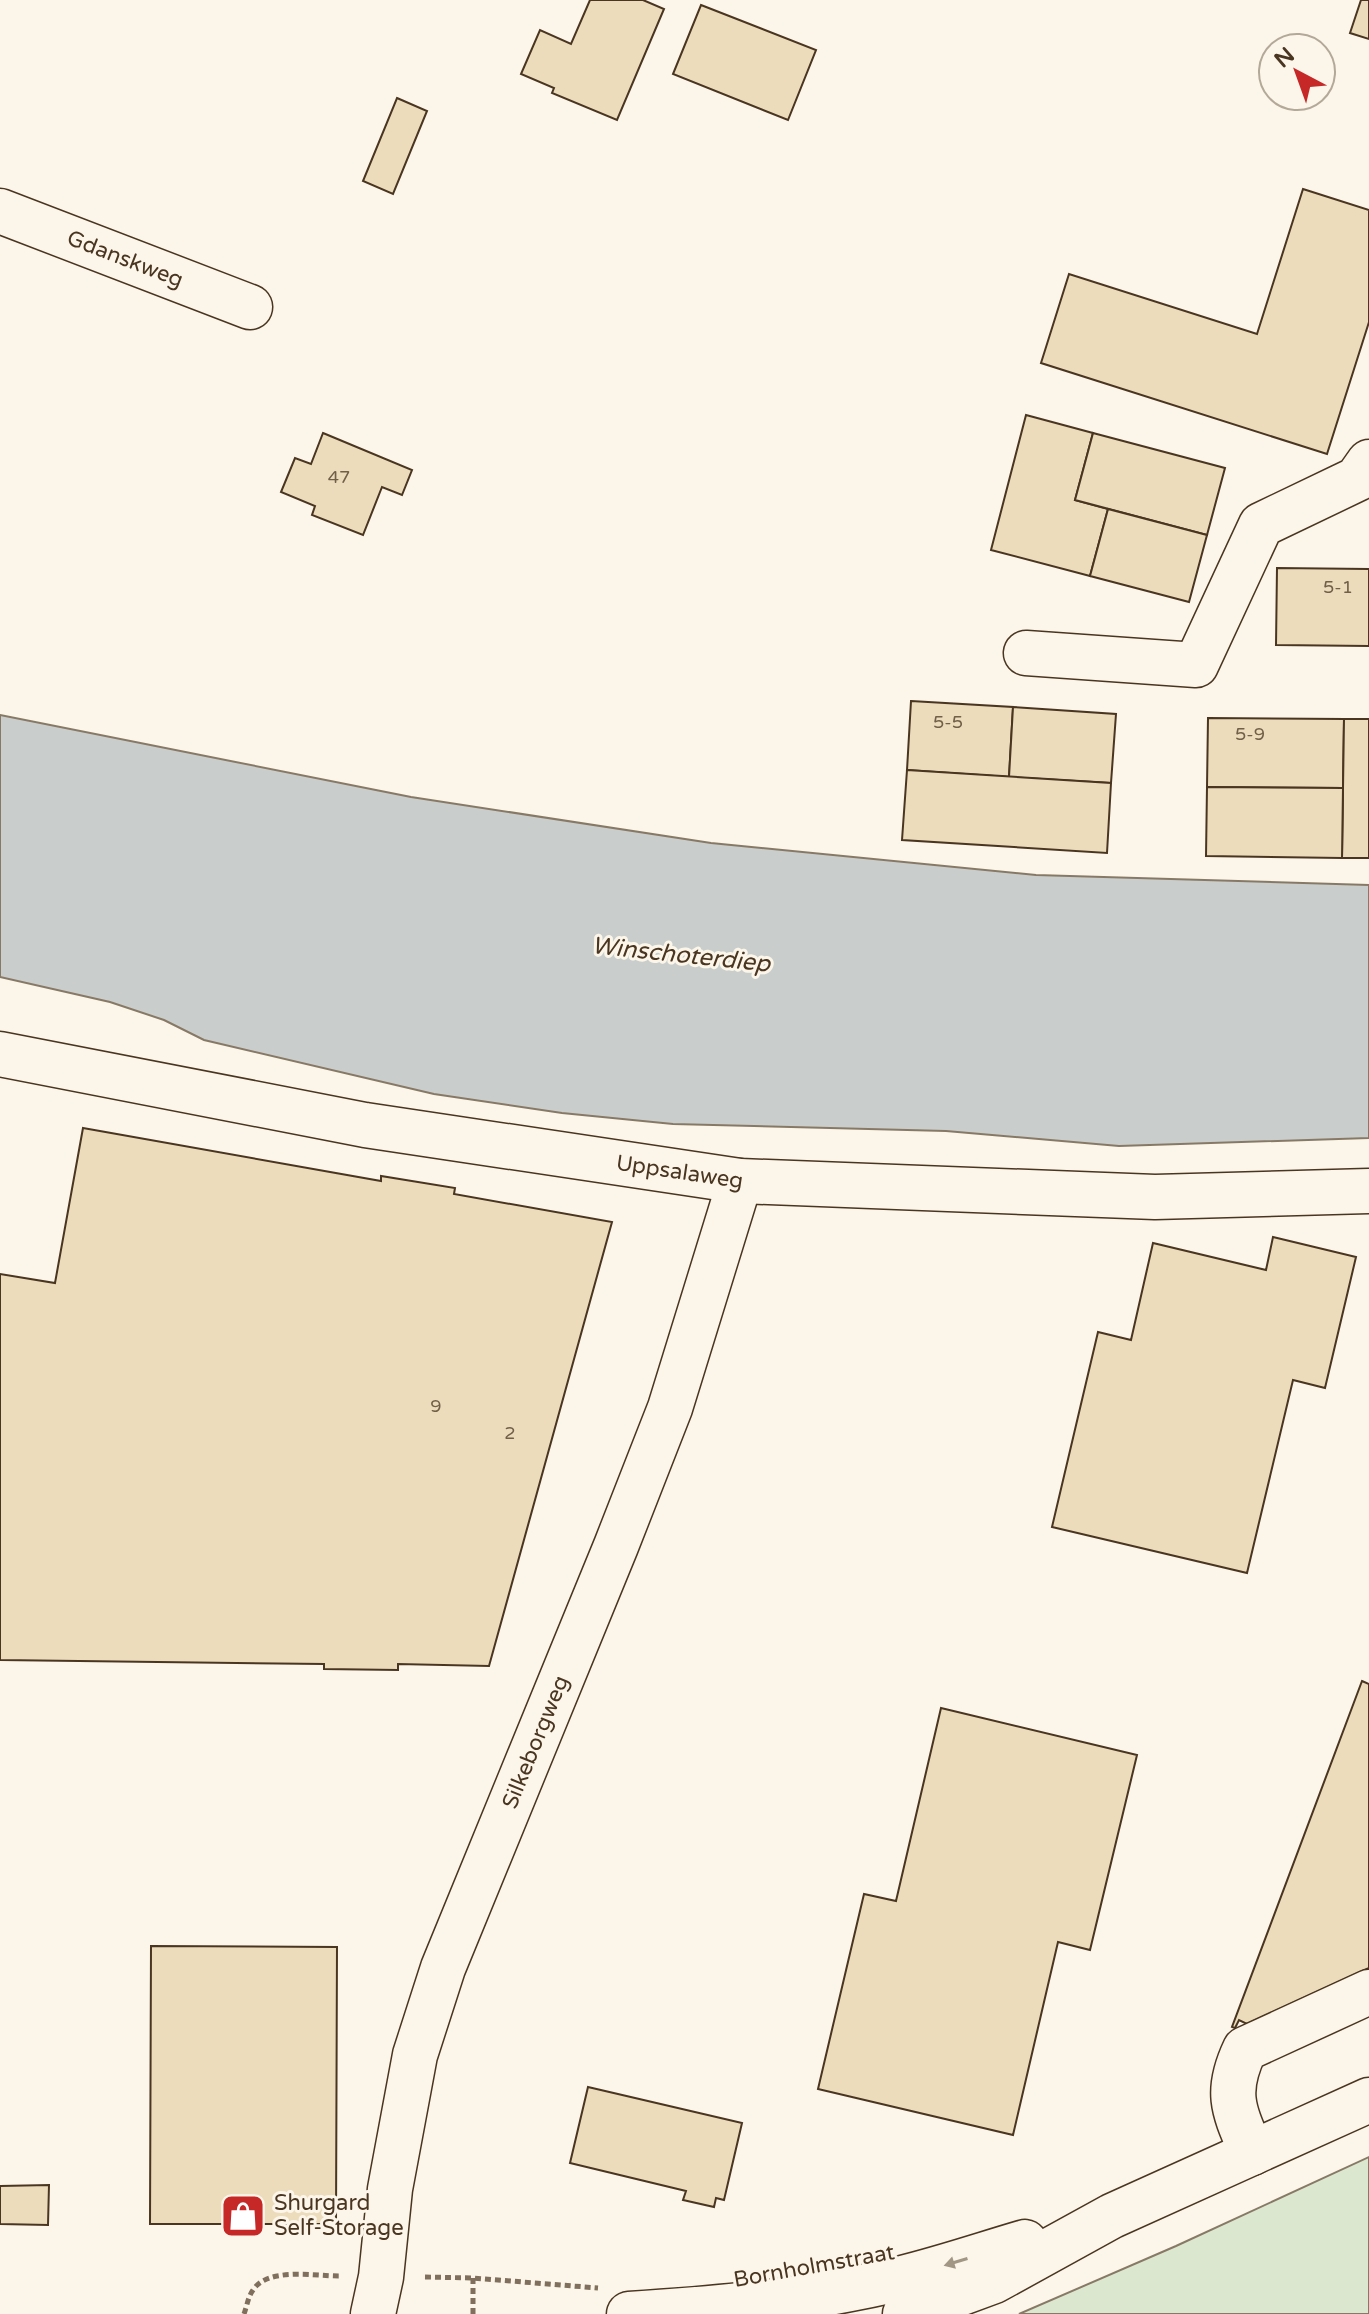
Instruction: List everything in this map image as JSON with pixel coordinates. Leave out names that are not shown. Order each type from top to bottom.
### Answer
[{"type":"street","name":"Gdanskweg","points":[[0,211],[250,307]]},
{"type":"street","points":[[1026,653],[1196,665],[1261,525],[1357,479],[1369,462]]},
{"type":"street","name":"Uppsalaweg","points":[[0,1054],[365,1125],[740,1181],[1155,1197],[1369,1191]]},
{"type":"street","name":"Silkeborgweg","points":[[377,2295],[390,2189],[415,2055],[443,1968],[664,1422],[740,1181]]},
{"type":"street","points":[[1252,2153],[1233,2097],[1234,2072],[1245,2049],[1369,1992]]},
{"type":"street","name":"Bornholmstraat","points":[[905,2314],[994,2281],[1112,2216],[1369,2100]]},
{"type":"street","name":"Bornholmstraat","points":[[617,2301],[722,2308],[820,2295],[903,2278],[1112,2216]]},
{"type":"path","points":[[244,2314],[251,2292],[262,2280],[275,2276],[377,2295],[473,2278],[617,2301]]},
{"type":"path","points":[[473,2278],[473,2314]]},
{"type":"green space","points":[[1369,2157],[1369,2314],[1019,2314],[1176,2246]]},
{"type":"water","name":"Winschoterdiep","points":[[0,715],[411,797],[711,843],[1036,875],[1369,885],[1369,1138],[1119,1146],[946,1131],[673,1124],[562,1113],[434,1094],[204,1040],[164,1020],[110,1002],[0,977]]},
{"type":"building","points":[[590,0],[643,0],[664,9],[617,120],[552,93],[554,88],[521,74],[540,30],[571,44]]},
{"type":"building","points":[[1361,0],[1369,0],[1369,39],[1350,33]]},
{"type":"building","points":[[701,5],[816,50],[788,120],[673,74]]},
{"type":"building","points":[[397,98],[427,111],[393,194],[363,181]]},
{"type":"building","points":[[1303,189],[1369,210],[1369,322],[1327,454],[1041,363],[1069,274],[1257,334]]},
{"type":"building","points":[[1026,415],[1093,433],[1075,500],[1108,509],[1090,576],[991,550]]},
{"type":"building","points":[[323,433],[412,470],[402,495],[382,487],[363,535],[312,515],[315,506],[281,492],[295,458],[311,464]]},
{"type":"building","points":[[1093,433],[1225,468],[1207,535],[1075,500]]},
{"type":"building","points":[[1108,509],[1207,535],[1189,602],[1090,576]]},
{"type":"building","points":[[1277,568],[1369,569],[1369,646],[1276,645]]},
{"type":"building","points":[[911,701],[1013,707],[1009,777],[907,770]]},
{"type":"building","points":[[1013,707],[1116,714],[1111,783],[1009,777]]},
{"type":"building","points":[[1208,718],[1344,719],[1343,788],[1207,787]]},
{"type":"building","points":[[1344,719],[1369,719],[1369,858],[1342,858]]},
{"type":"building","points":[[907,770],[1111,783],[1107,853],[902,840]]},
{"type":"building","points":[[1207,787],[1343,788],[1342,858],[1206,856]]},
{"type":"building","points":[[83,1128],[381,1181],[381,1176],[455,1188],[454,1194],[612,1222],[489,1666],[398,1664],[398,1670],[324,1669],[324,1664],[0,1660],[0,1274],[55,1283]]},
{"type":"building","points":[[1273,1237],[1356,1257],[1325,1388],[1293,1380],[1247,1573],[1052,1527],[1098,1332],[1131,1340],[1153,1243],[1266,1270]]},
{"type":"building","points":[[1362,1681],[1369,1684],[1369,1968],[1247,2024],[1239,2020],[1235,2028],[1232,2027]]},
{"type":"building","points":[[941,1708],[1137,1755],[1090,1950],[1058,1942],[1013,2135],[818,2089],[864,1894],[896,1901]]},
{"type":"building","points":[[151,1946],[337,1947],[336,2224],[150,2224]]},
{"type":"building","points":[[588,2087],[742,2123],[724,2200],[716,2198],[714,2207],[683,2200],[686,2191],[570,2163]]},
{"type":"building","points":[[49,2185],[48,2225],[0,2224],[0,2186]]},
{"type":"place","name":"Shurgard Self-Storage","points":[[243,2216]]}]
